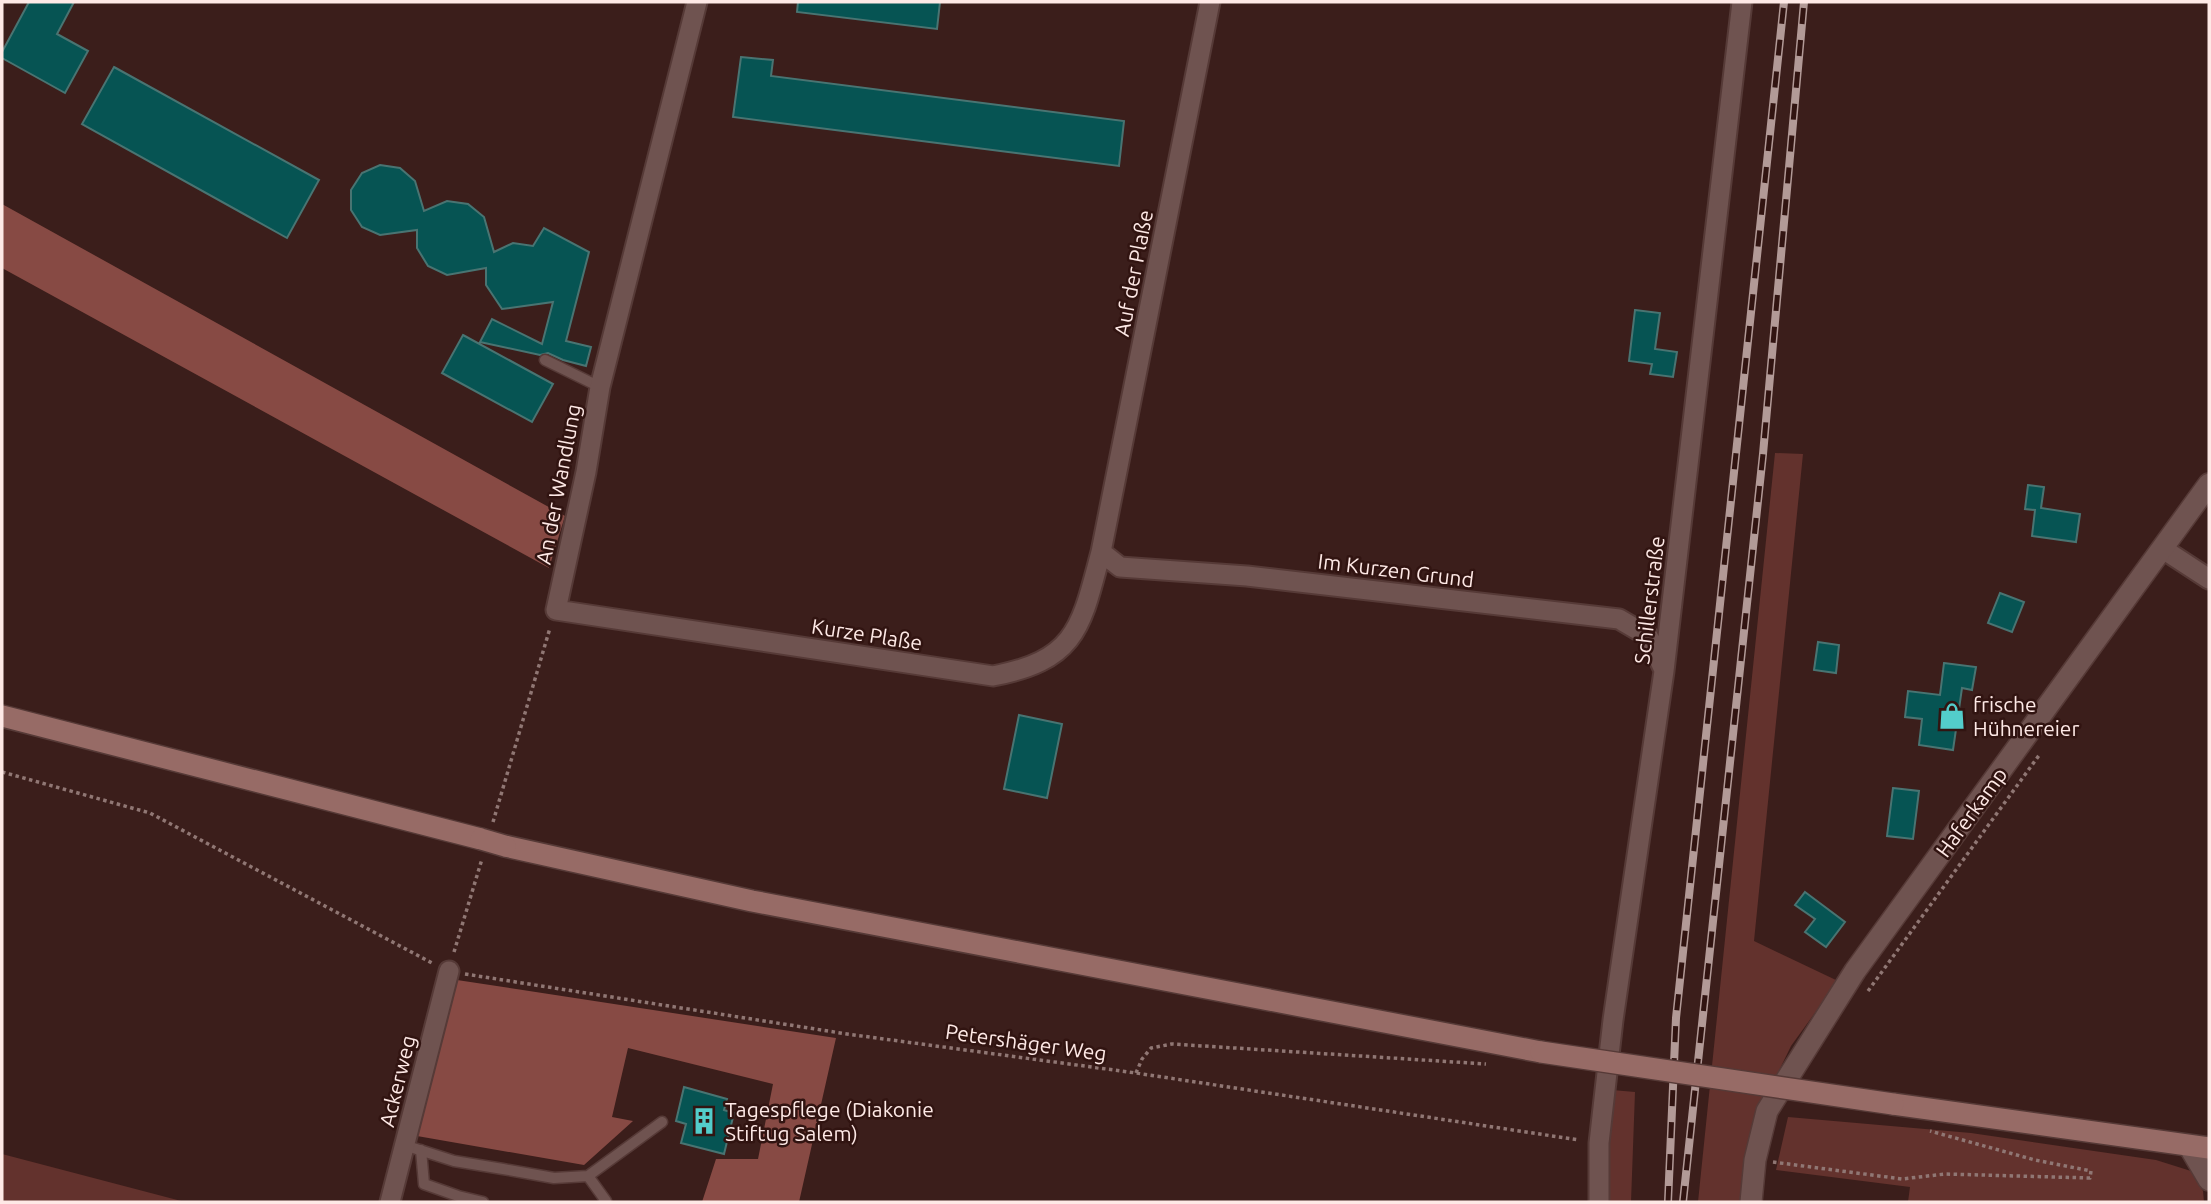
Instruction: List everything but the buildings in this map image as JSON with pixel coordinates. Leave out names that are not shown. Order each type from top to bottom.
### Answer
[{"type":"main road","points":[[2,716],[491,840],[752,901],[1541,1052],[2199,1147]]},
{"type":"street","name":"An der Wandlung","points":[[556,610],[586,472],[600,387],[696,2]]},
{"type":"street","name":"Auf der Plaße","points":[[1101,552],[1210,2]]},
{"type":"street","name":"Schillerstraße","points":[[1599,1202],[1599,1143],[1613,1020],[1664,671],[1742,2]]},
{"type":"street","name":"Haferkamp","points":[[1751,1202],[1755,1160],[1767,1111],[1855,971],[2209,484]]},
{"type":"street","points":[[2162,549],[2209,579]]},
{"type":"street","name":"Kurze Plaße","points":[[556,610],[993,676],[1019,671],[1047,659],[1065,643],[1083,618],[1101,552]]},
{"type":"street","name":"Im Kurzen Grund","points":[[1101,552],[1121,567],[1247,576],[1619,619],[1648,636],[1664,671]]},
{"type":"street","name":"Ackerweg","points":[[390,1202],[413,1148],[449,971]]},
{"type":"street","points":[[2199,1147],[2209,1180]]},
{"type":"lane","points":[[545,360],[600,387]]},
{"type":"lane","points":[[413,1148],[454,1161],[554,1178],[588,1176],[662,1122]]},
{"type":"lane","points":[[413,1148],[424,1184],[483,1202]]},
{"type":"lane","points":[[588,1176],[606,1201],[604,1202]]},
{"type":"path","points":[[449,971],[491,840],[556,610]]},
{"type":"path","points":[[1861,1002],[2040,754]]},
{"type":"path","name":"Petershäger Weg","points":[[2,772],[150,813],[449,971],[846,1034],[1136,1073],[1599,1143]]},
{"type":"path","points":[[1136,1073],[1151,1048],[1172,1044],[1498,1064]]},
{"type":"path","points":[[1773,1152],[1770,1161],[1902,1179],[1945,1174],[2090,1178],[2091,1171],[2035,1160],[1930,1131]]},
{"type":"shaded area","points":[[2,204],[565,516],[549,568],[2,268]]},
{"type":"shaded area","points":[[1775,453],[1803,454],[1754,941],[1838,981],[1791,1046],[1757,1116],[1745,1202],[1698,1202]]},
{"type":"shaded area","points":[[457,980],[836,1038],[799,1202],[702,1202],[716,1159],[758,1159],[773,1084],[628,1048],[612,1117],[633,1121],[584,1165],[417,1136]]},
{"type":"shaded area","points":[[1612,1090],[1635,1092],[1631,1202],[1610,1202],[1608,1144]]},
{"type":"shaded area","points":[[1788,1117],[1971,1133],[2156,1160],[2191,1171],[2203,1191],[2204,1202],[1908,1202],[1910,1187],[1776,1170]]},
{"type":"shaded area","points":[[2,1154],[185,1202],[2,1202]]},
{"type":"railway","points":[[1668,1202],[1676,1018],[1784,2]]},
{"type":"railway","points":[[1683,1202],[1763,454],[1804,2]]},
{"type":"place","name":"frische Hühnereier","points":[[1952,716]]},
{"type":"place","name":"Tagespflege (Diakonie Stiftug Salem)","points":[[704,1121]]}]
